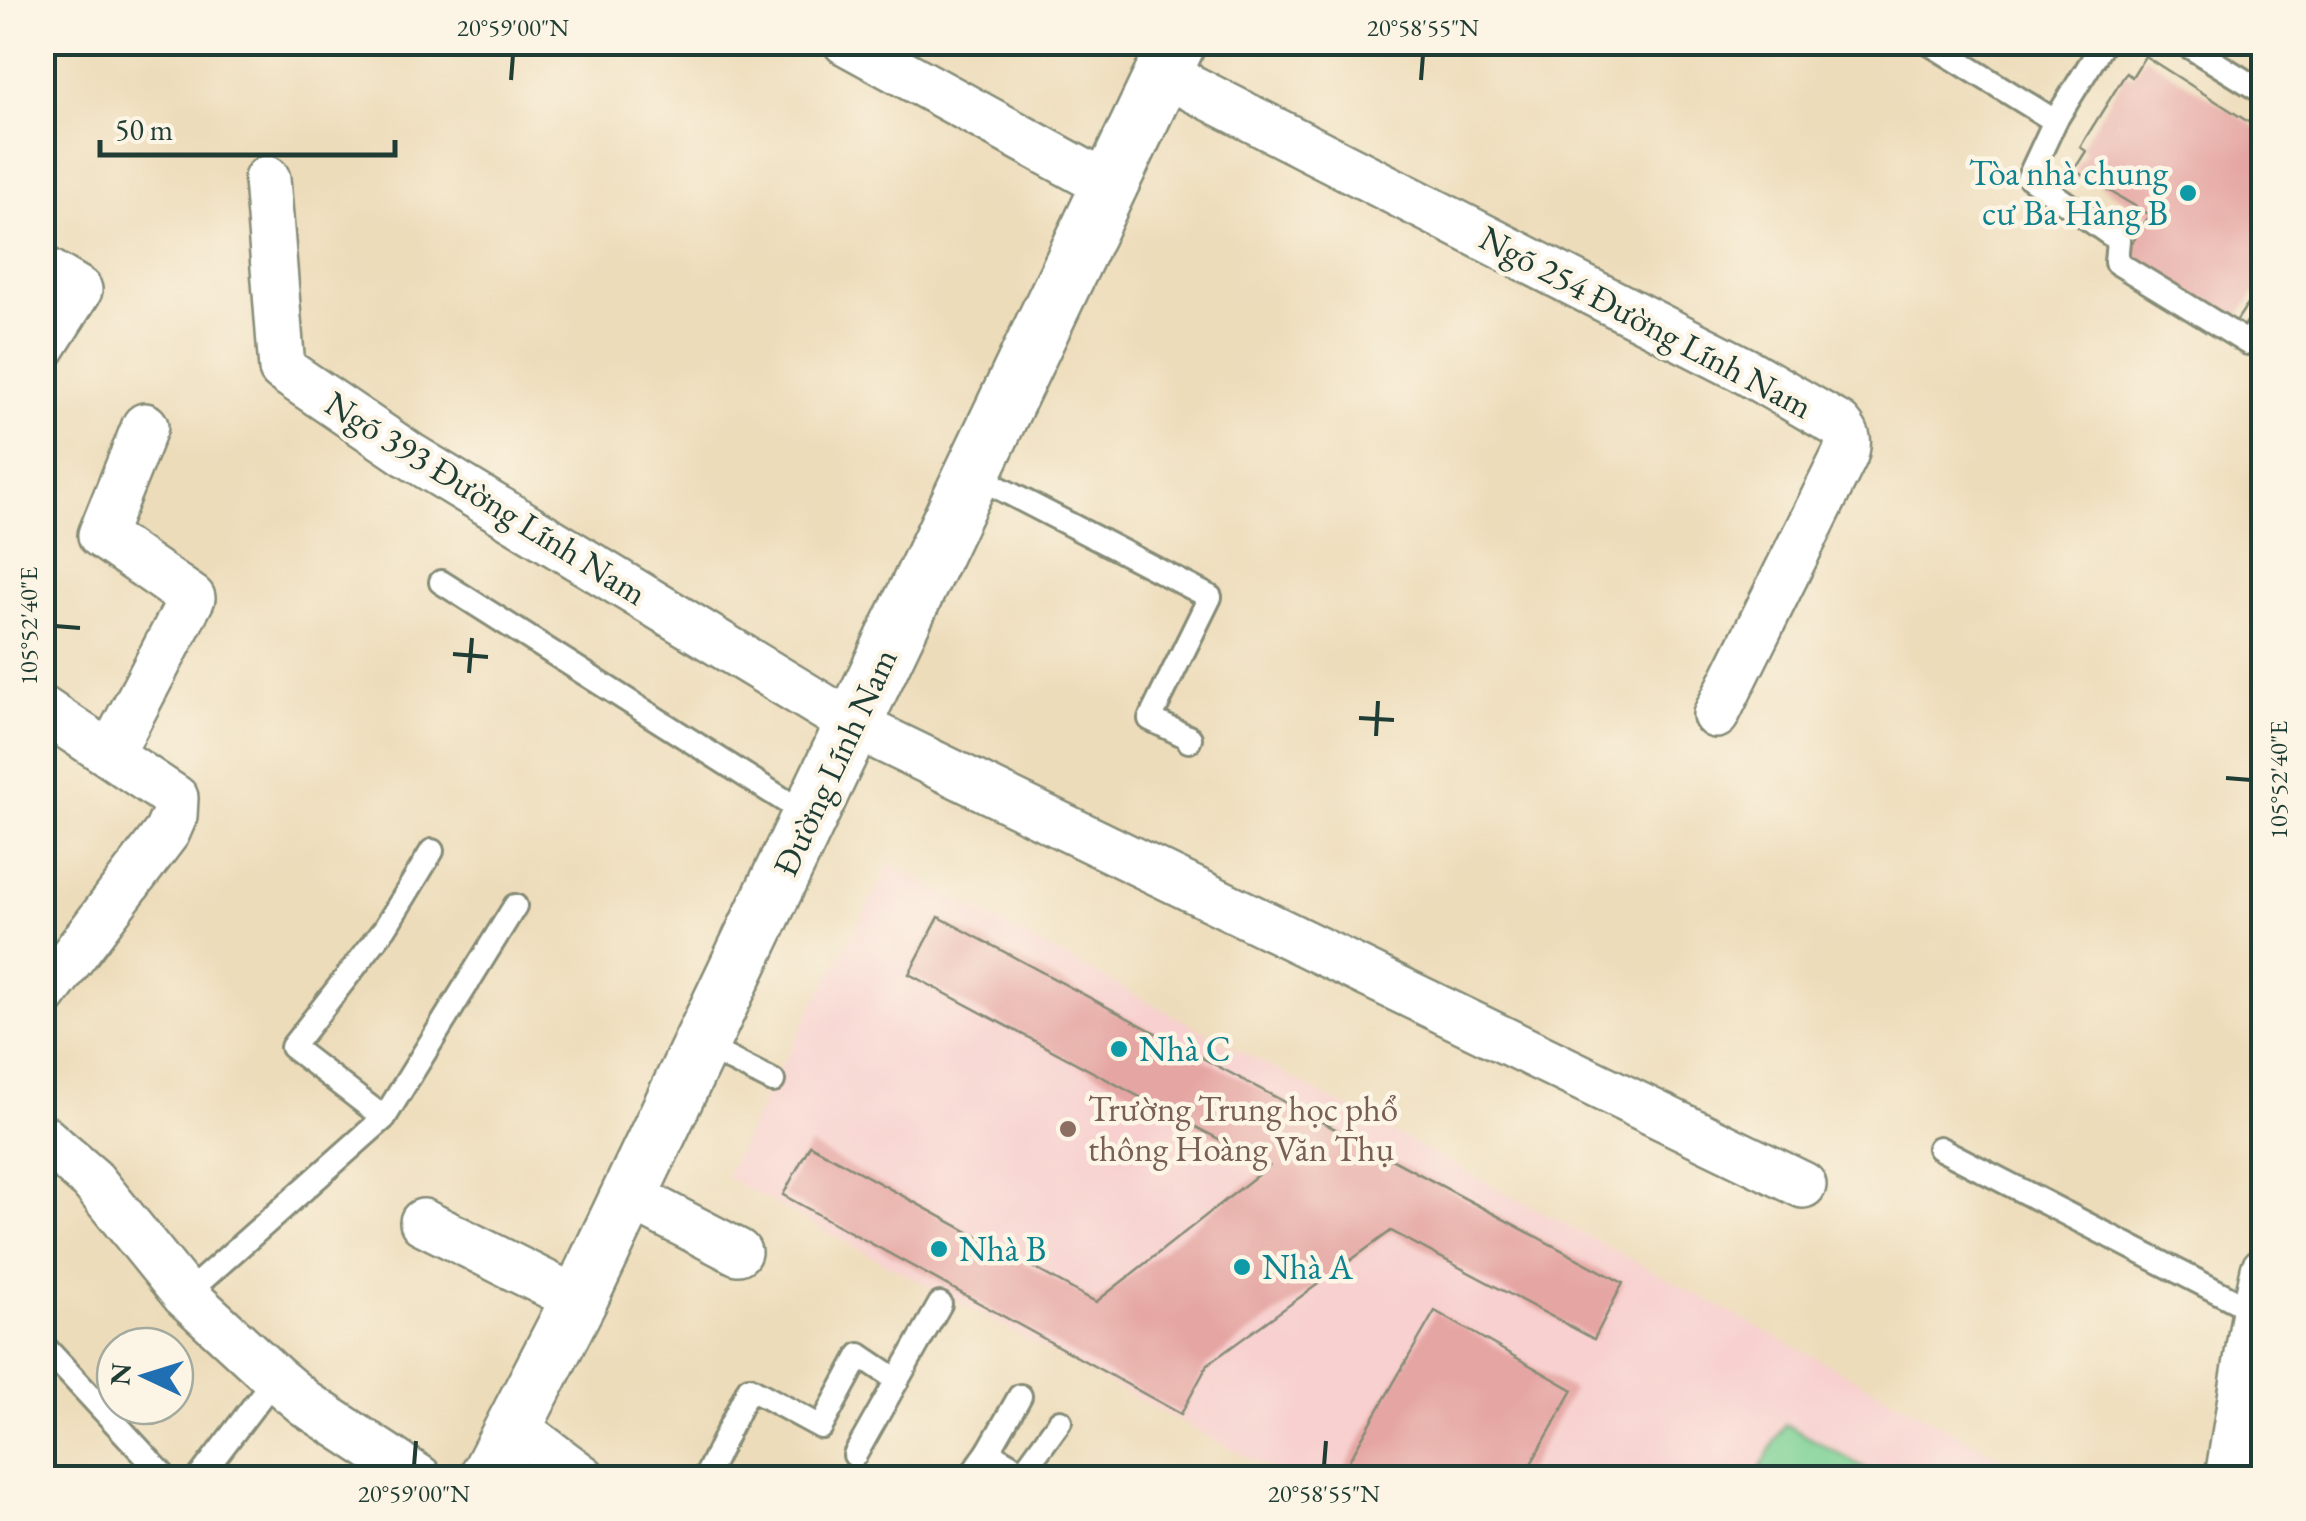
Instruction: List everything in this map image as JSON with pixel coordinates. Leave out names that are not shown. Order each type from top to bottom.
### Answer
[{"type":"main road","name":"Đường Lĩnh Nam","points":[[487,1478],[579,1300],[1171,58]]},
{"type":"street","points":[[846,42],[1110,186]]},
{"type":"street","name":"Ngõ 254 Đường Lĩnh Nam","points":[[1171,58],[1840,425],[1849,444],[1716,714]]},
{"type":"street","name":"Ngõ 393 Đường Lĩnh Nam","points":[[268,179],[282,369],[410,455],[852,724]]},
{"type":"street","points":[[42,268],[79,290],[42,348]]},
{"type":"street","points":[[111,752],[192,598],[101,534],[145,426]]},
{"type":"street","points":[[42,709],[175,798],[174,816],[167,832],[42,997]]},
{"type":"street","points":[[852,724],[1803,1185]]},
{"type":"street","points":[[42,1137],[92,1180],[186,1296],[276,1378],[306,1404],[419,1478]]},
{"type":"street","points":[[628,1195],[738,1252]]},
{"type":"street","points":[[423,1222],[579,1300]]},
{"type":"street","points":[[2228,1478],[2259,1291]]},
{"type":"street","points":[[514,1428],[583,1478]]},
{"type":"lane","points":[[1927,42],[2055,121]]},
{"type":"lane","points":[[2104,42],[2055,121],[2029,178],[2118,240],[2116,262],[2248,343],[2264,319]]},
{"type":"lane","points":[[2182,42],[2264,93]]},
{"type":"lane","points":[[972,474],[1210,598],[1150,720],[1190,738],[1188,741]]},
{"type":"lane","points":[[440,582],[809,816]]},
{"type":"lane","points":[[384,1118],[292,1047],[385,928],[432,852]]},
{"type":"lane","points":[[186,1296],[384,1118],[515,906]]},
{"type":"lane","points":[[701,1044],[773,1081]]},
{"type":"lane","points":[[1939,1148],[2259,1291]]},
{"type":"lane","points":[[856,1455],[940,1304]]},
{"type":"lane","points":[[42,1344],[166,1478]]},
{"type":"lane","points":[[706,1478],[750,1388],[821,1427],[860,1356],[898,1380]]},
{"type":"lane","points":[[200,1478],[276,1378]]},
{"type":"lane","points":[[970,1478],[1020,1396]]},
{"type":"lane","points":[[988,1452],[1023,1472],[1060,1421]]},
{"type":"shaded area","name":"Trường Trung học phổ thông Hoàng Văn Thụ","points":[[890,864],[2041,1478],[1285,1478],[725,1177]]},
{"type":"green space","points":[[1785,1424],[1883,1478],[1755,1478]]},
{"type":"building","name":"Tòa nhà chung cư Ba Hàng B","points":[[2145,56],[2264,132],[2264,279],[2235,323],[2122,258],[2150,215],[2074,170],[2086,151],[2080,147],[2126,73],[2132,77]]},
{"type":"building","points":[[939,917],[1623,1283],[1594,1339],[1391,1231],[1208,1364],[1181,1414],[783,1195],[810,1145],[1096,1302],[1269,1166],[909,974]]},
{"type":"building","points":[[1435,1311],[1573,1390],[1523,1478],[1339,1478]]},
{"type":"place","name":"Tòa nhà chung cư Ba Hàng B","points":[[2188,193]]},
{"type":"place","name":"Nhà C","points":[[1119,1049]]},
{"type":"place","name":"Trường Trung học phổ thông Hoàng Văn Thụ","points":[[1068,1129]]},
{"type":"place","name":"Nhà B","points":[[939,1249]]},
{"type":"place","name":"Nhà A","points":[[1242,1267]]}]
